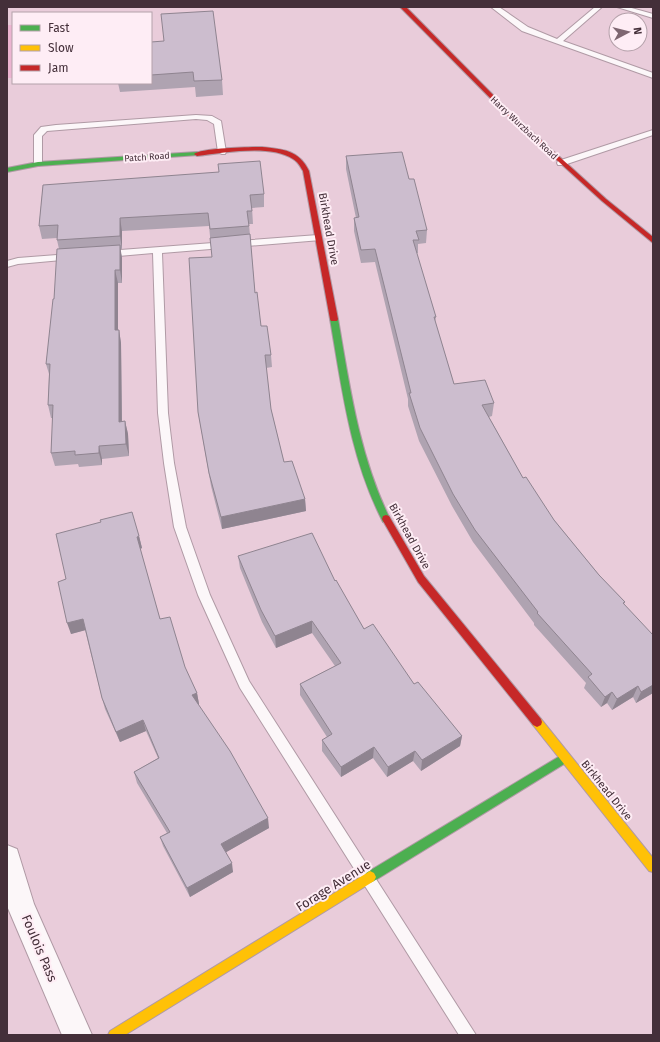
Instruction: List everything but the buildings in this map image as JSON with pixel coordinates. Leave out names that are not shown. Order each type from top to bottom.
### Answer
[{"type":"street","name":"Harry Wurzbach Road","points":[[403,7],[507,112],[561,162],[653,241]]},
{"type":"street","name":"Patch Road","points":[[7,170],[38,164],[268,149],[288,152]]},
{"type":"street","name":"Birkhead Drive","points":[[288,152],[301,160],[306,171],[359,455],[381,510],[420,579],[653,867]]},
{"type":"street","name":"Forage Avenue","points":[[114,1035],[565,758]]},
{"type":"street","name":"Foulois Pass","points":[[7,858],[22,906],[77,1035]]},
{"type":"lane","points":[[494,7],[525,29],[653,76]]},
{"type":"lane","points":[[558,42],[599,7]]},
{"type":"lane","points":[[620,7],[653,16]]},
{"type":"lane","points":[[38,164],[38,134],[44,129],[188,117],[209,118],[218,123],[222,152]]},
{"type":"lane","points":[[561,162],[653,132]]},
{"type":"lane","points":[[95,255],[318,238]]},
{"type":"lane","points":[[157,250],[163,413],[168,463],[180,527],[204,595],[244,684],[468,1035]]},
{"type":"lane","points":[[7,264],[18,261],[79,256]]},
{"type":"shaded area","points":[[7,25],[12,25],[12,78],[7,78]]},
{"type":"traffic: fast","points":[[7,170],[38,164],[197,154]]},
{"type":"traffic: fast","points":[[334,319],[347,396],[358,447],[375,496],[386,519]]},
{"type":"traffic: fast","points":[[370,877],[565,758]]},
{"type":"traffic: slow","points":[[537,722],[653,867]]},
{"type":"traffic: slow","points":[[114,1035],[370,877]]},
{"type":"traffic: jam","points":[[403,7],[507,112],[604,200],[653,241]]},
{"type":"traffic: jam","points":[[197,154],[233,150],[262,149],[286,153],[300,161],[306,171],[334,319]]},
{"type":"traffic: jam","points":[[386,519],[421,579],[537,722]]}]
